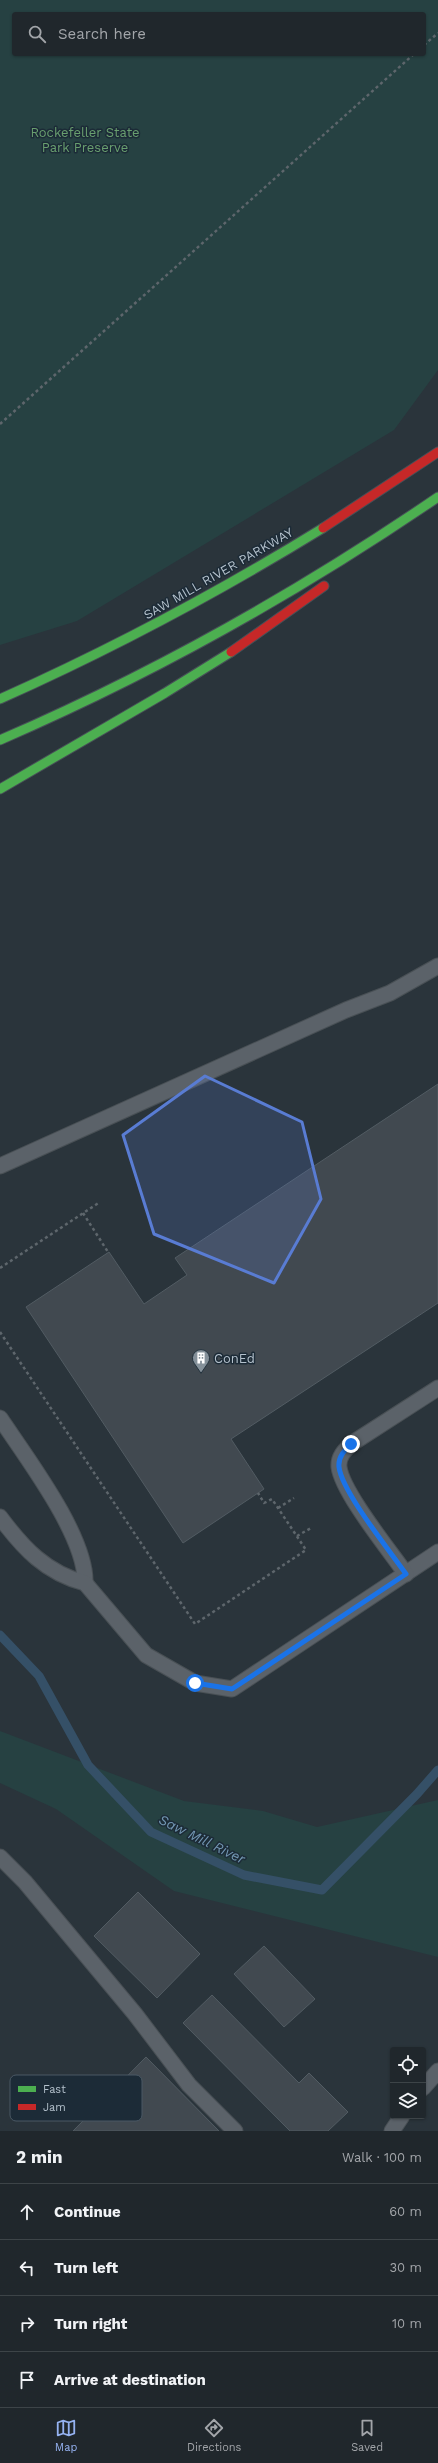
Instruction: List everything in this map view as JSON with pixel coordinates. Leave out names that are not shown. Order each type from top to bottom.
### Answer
[{"type":"highway","name":"SAW MILL RIVER PARKWAY","points":[[0,700],[58,674],[200,601],[374,496],[438,452]]},
{"type":"highway","points":[[0,789],[198,674],[249,642],[438,497]]},
{"type":"highway","points":[[0,740],[131,680],[227,629],[321,574],[413,515]]},
{"type":"lane","points":[[0,1166],[346,1010],[390,993],[438,966]]},
{"type":"lane","points":[[406,1574],[346,1488],[339,1467],[341,1455],[351,1444],[438,1388]]},
{"type":"lane","points":[[0,1418],[52,1496],[77,1547],[86,1570],[85,1583]]},
{"type":"lane","points":[[0,1517],[19,1543],[45,1566],[71,1579],[85,1583],[146,1655],[195,1683],[232,1689],[438,1552]]},
{"type":"lane","points":[[0,1857],[25,1882],[135,2014],[189,2085],[235,2131]]},
{"type":"lane","points":[[426,2085],[438,2071]]},
{"type":"lane","points":[[392,2131],[400,2119]]},
{"type":"path","points":[[426,43],[438,33]]},
{"type":"path","points":[[0,424],[412,56]]},
{"type":"path","points":[[0,1268],[100,1202]]},
{"type":"path","points":[[83,1213],[108,1252]]},
{"type":"path","points":[[0,1332],[195,1624],[306,1550],[272,1499],[264,1503],[258,1494]]},
{"type":"path","points":[[278,1508],[294,1498]]},
{"type":"path","points":[[297,1536],[311,1528]]},
{"type":"highlighted area","points":[[205,1076],[302,1122],[321,1199],[274,1283],[154,1234],[123,1135]]},
{"type":"green space","name":"Rockefeller State Park Preserve","points":[[0,0],[438,0],[438,370],[394,430],[77,621],[0,645]]},
{"type":"green space","points":[[0,1731],[184,1801],[263,1811],[317,1827],[438,1800],[438,1957],[174,1891],[56,1809],[0,1783]]},
{"type":"building","name":"ConEd","points":[[438,1084],[438,1303],[231,1439],[264,1489],[183,1543],[26,1307],[109,1252],[144,1304],[187,1275],[175,1258]]},
{"type":"building","points":[[138,1892],[200,1954],[157,1998],[94,1936]]},
{"type":"building","points":[[264,1946],[315,1999],[284,2027],[234,1974]]},
{"type":"building","points":[[212,1995],[299,2083],[309,2073],[348,2112],[328,2131],[290,2131],[183,2023]]},
{"type":"building","points":[[146,2057],[219,2131],[73,2131],[83,2121],[142,2121],[142,2075],[128,2075]]},
{"type":"waterway","name":"Saw Mill River","points":[[0,1635],[39,1676],[88,1765],[151,1832],[244,1875],[322,1890],[417,1794],[438,1770]]},
{"type":"traffic: fast","points":[[0,740],[114,687],[225,629],[333,566],[438,497]]},
{"type":"traffic: fast","points":[[0,699],[42,680],[164,619],[244,575],[323,528]]},
{"type":"traffic: fast","points":[[0,789],[165,693],[231,652]]},
{"type":"traffic: jam","points":[[323,528],[438,452]]},
{"type":"traffic: jam","points":[[231,652],[324,586]]},
{"type":"place","name":"ConEd","points":[[201,1373]]},
{"type":"route","points":[[195,1683],[232,1689],[406,1574],[346,1488],[339,1467],[341,1455],[351,1444]]}]
